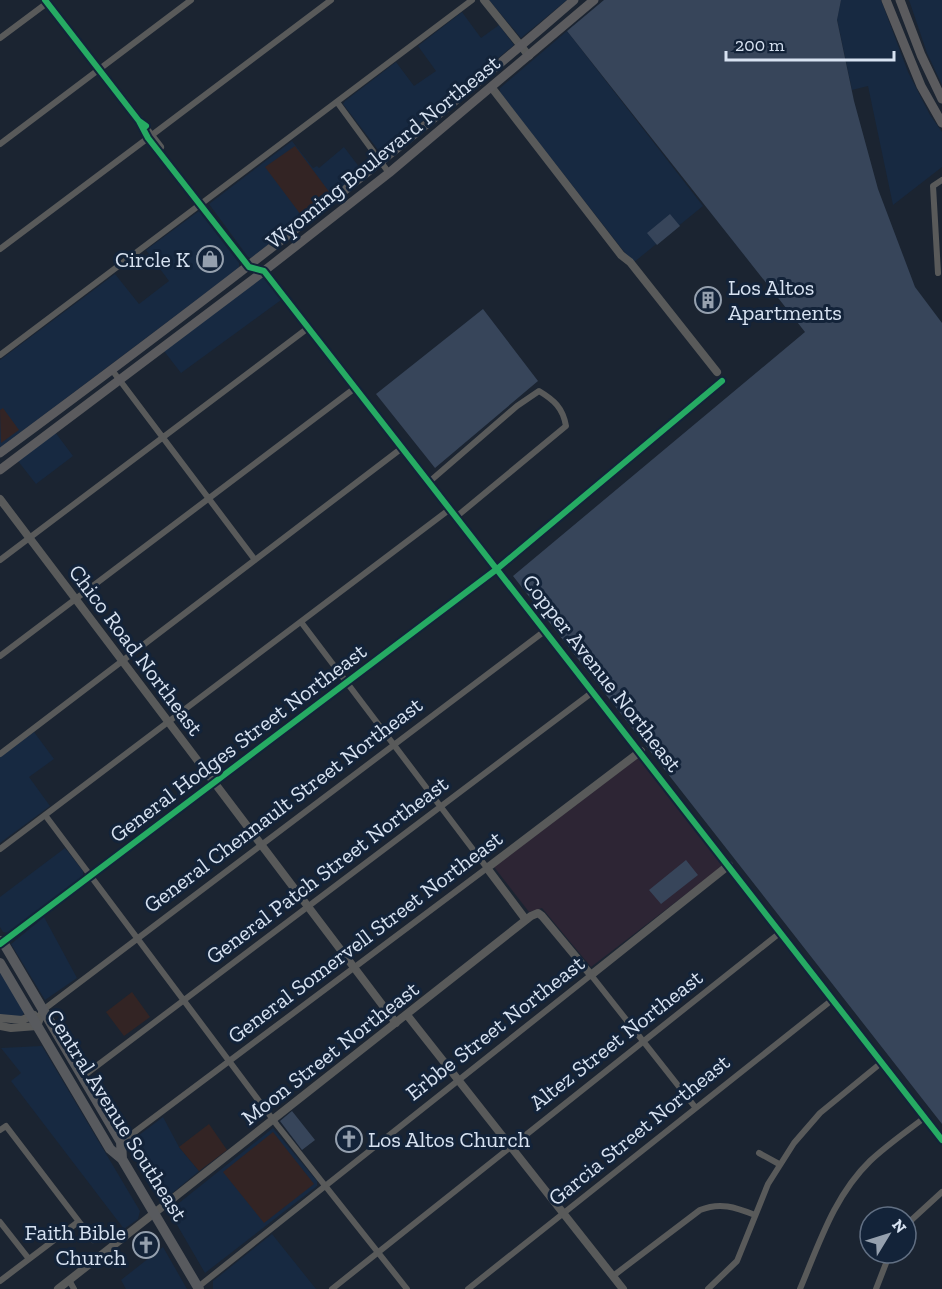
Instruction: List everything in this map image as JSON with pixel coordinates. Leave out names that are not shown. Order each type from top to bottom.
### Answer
[{"type":"main road","name":"Wyoming Boulevard Northeast","points":[[0,453],[249,267],[381,163],[574,0]]},
{"type":"main road","name":"Wyoming Boulevard Northeast","points":[[0,470],[264,271],[389,173],[594,0]]},
{"type":"main road","points":[[886,0],[921,86],[942,123]]},
{"type":"main road","points":[[900,0],[925,64],[942,99]]},
{"type":"main road","points":[[0,460],[8,454],[15,442]]},
{"type":"main road","points":[[1,943],[121,1142],[122,1159]]},
{"type":"main road","name":"Central Avenue Southeast","points":[[0,963],[110,1149],[122,1159],[199,1288]]},
{"type":"street","points":[[0,144],[191,0]]},
{"type":"street","points":[[0,249],[331,0]]},
{"type":"street","points":[[0,355],[472,0]]},
{"type":"street","points":[[484,0],[529,56]]},
{"type":"street","points":[[0,38],[48,1],[249,267],[264,271]]},
{"type":"street","points":[[492,88],[621,255],[630,262],[717,372]]},
{"type":"street","points":[[337,102],[389,173]]},
{"type":"street","points":[[938,273],[933,186],[942,180]]},
{"type":"street","name":"Copper Avenue Northeast","points":[[264,271],[942,1140]]},
{"type":"street","points":[[0,560],[308,328]]},
{"type":"street","points":[[112,370],[255,560]]},
{"type":"street","points":[[497,569],[723,381]]},
{"type":"street","points":[[0,656],[355,388]]},
{"type":"street","points":[[429,482],[517,406],[539,391],[554,400],[564,414],[566,426],[456,518]]},
{"type":"street","points":[[0,754],[402,448]]},
{"type":"street","name":"Chico Road Northeast","points":[[0,499],[396,1023]]},
{"type":"street","points":[[0,849],[450,509]]},
{"type":"street","name":"General Hodges Street Northeast","points":[[1,943],[497,569]]},
{"type":"street","points":[[301,622],[526,920],[536,913],[542,916],[695,1107]]},
{"type":"street","name":"General Chennault Street Northeast","points":[[43,1010],[546,630]]},
{"type":"street","name":"General Patch Street Northeast","points":[[82,1077],[594,692]]},
{"type":"street","name":"General Somervell Street Northeast","points":[[110,1149],[641,752]]},
{"type":"street","points":[[45,815],[273,1120],[406,1289]]},
{"type":"street","name":"Erbbe Street Northeast","points":[[199,1288],[729,865]]},
{"type":"street","name":"Moon Street Northeast","points":[[58,1289],[526,920]]},
{"type":"street","name":"Altez Street Northeast","points":[[332,1289],[781,932]]},
{"type":"street","name":"Garcia Street Northeast","points":[[468,1289],[832,1000]]},
{"type":"street","points":[[0,1026],[11,1028],[35,1021],[43,1010]]},
{"type":"street","points":[[407,1016],[613,1276],[619,1287]]},
{"type":"street","points":[[0,1018],[35,1021]]},
{"type":"street","points":[[708,1289],[737,1261],[779,1164],[820,1113],[881,1063]]},
{"type":"street","points":[[800,1289],[831,1215],[845,1191],[871,1160],[924,1118]]},
{"type":"street","points":[[3,1128],[93,1240]]},
{"type":"street","points":[[759,1153],[779,1164]]},
{"type":"street","points":[[918,1214],[942,1192]]},
{"type":"street","points":[[613,1276],[700,1210],[717,1205],[728,1205],[755,1215]]},
{"type":"street","points":[[0,1222],[29,1259]]},
{"type":"street","points":[[0,1281],[78,1222]]},
{"type":"street","points":[[876,1289],[885,1265]]},
{"type":"street","points":[[69,1280],[74,1289]]},
{"type":"shaded area","points":[[489,0],[567,0],[521,38]]},
{"type":"shaded area","points":[[604,0],[841,0],[837,20],[854,101],[878,189],[915,287],[942,323],[942,1124],[513,576],[805,332],[567,31]]},
{"type":"shaded area","points":[[841,0],[881,0],[908,72],[930,115],[942,132],[942,167],[893,205],[868,86],[852,90],[837,19]]},
{"type":"shaded area","points":[[909,0],[942,0],[942,85],[927,53]]},
{"type":"shaded area","points":[[462,12],[481,38],[499,25],[514,45],[382,155],[343,104],[396,62],[414,86],[436,71],[418,46]]},
{"type":"shaded area","points":[[567,31],[703,206],[633,263],[500,93],[500,88]]},
{"type":"shaded area","points":[[292,141],[313,168],[317,166],[319,168],[344,147],[363,172],[251,258],[248,257],[209,204]]},
{"type":"shaded area","points":[[295,146],[330,193],[301,215],[265,167]]},
{"type":"shaded area","points":[[199,211],[239,263],[239,268],[0,448],[0,360],[115,274],[139,304],[169,281],[146,250]]},
{"type":"shaded area","points":[[670,214],[680,226],[657,245],[647,233]]},
{"type":"shaded area","points":[[263,277],[281,300],[181,373],[164,351]]},
{"type":"shaded area","points":[[483,309],[538,381],[435,468],[376,394]]},
{"type":"shaded area","points":[[3,408],[19,430],[1,443],[0,410]]},
{"type":"shaded area","points":[[55,432],[73,456],[36,484],[18,461]]},
{"type":"shaded area","points":[[34,732],[54,759],[29,777],[50,806],[0,843],[0,757]]},
{"type":"shaded area","points":[[639,757],[724,865],[591,967],[542,908],[529,912],[494,867]]},
{"type":"shaded area","points":[[65,848],[83,871],[83,876],[8,933],[3,932],[0,927],[0,897]]},
{"type":"shaded area","points":[[686,860],[698,875],[661,904],[649,890]]},
{"type":"shaded area","points":[[44,917],[77,978],[45,1000],[11,944]]},
{"type":"shaded area","points":[[0,970],[24,1013],[21,1018],[0,1016]]},
{"type":"shaded area","points":[[132,992],[150,1017],[124,1036],[106,1012]]},
{"type":"shaded area","points":[[42,1046],[140,1211],[138,1219],[124,1229],[11,1081],[21,1073],[1,1048]]},
{"type":"shaded area","points":[[292,1111],[315,1140],[302,1150],[280,1121]]},
{"type":"shaded area","points":[[163,1117],[179,1147],[199,1171],[164,1200],[160,1199],[129,1145],[131,1141]]},
{"type":"shaded area","points":[[209,1124],[227,1150],[199,1171],[179,1147]]},
{"type":"shaded area","points":[[273,1128],[317,1181],[317,1186],[205,1273],[169,1211]]},
{"type":"shaded area","points":[[273,1132],[314,1184],[264,1223],[223,1172]]},
{"type":"shaded area","points":[[272,1234],[316,1289],[213,1289],[213,1281]]},
{"type":"shaded area","points":[[163,1247],[187,1289],[126,1289],[121,1280]]},
{"type":"cycle path","points":[[45,0],[139,121],[146,126]]},
{"type":"cycle path","points":[[139,121],[148,138],[249,267],[264,271],[942,1140]]},
{"type":"cycle path","points":[[0,944],[497,569],[722,381]]},
{"type":"place","name":"Circle K","points":[[210,259]]},
{"type":"place","name":"Los Altos Apartments","points":[[708,300]]},
{"type":"place","name":"Los Altos Church","points":[[349,1139]]},
{"type":"place","name":"Faith Bible Church","points":[[146,1245]]}]
